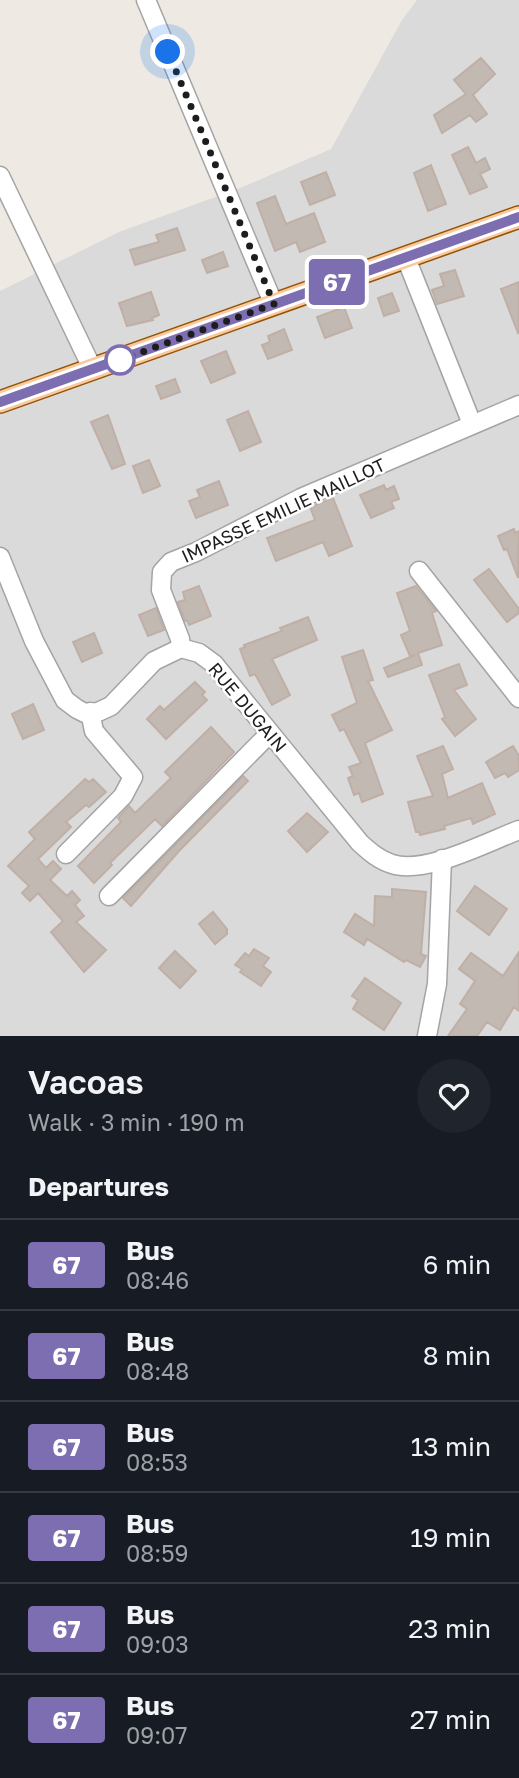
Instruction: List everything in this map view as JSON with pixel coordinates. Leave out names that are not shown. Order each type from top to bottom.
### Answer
[{"type":"main road","points":[[0,402],[519,217]]},
{"type":"street","points":[[146,0],[274,304]]},
{"type":"street","points":[[0,176],[93,370]]},
{"type":"street","points":[[406,258],[472,424]]},
{"type":"street","name":"IMPASSE EMILIE MAILLOT","points":[[181,648],[161,590],[162,572],[171,562],[301,498],[519,405]]},
{"type":"street","points":[[0,557],[34,641],[65,700],[77,709],[98,712],[111,706],[154,661],[181,648]]},
{"type":"street","points":[[419,571],[519,698]]},
{"type":"street","name":"RUE DUGAIN","points":[[181,648],[198,653],[214,664],[360,843],[375,857],[394,865],[415,866],[442,859],[519,830]]},
{"type":"street","points":[[66,854],[123,796],[133,777],[94,731],[90,712]]},
{"type":"street","points":[[109,896],[270,733]]},
{"type":"street","points":[[427,1036],[437,984],[442,859]]},
{"type":"shaded area","points":[[417,0],[519,0],[519,1036],[0,1036],[0,291],[119,232],[240,188],[331,149],[402,20]]},
{"type":"building","points":[[481,58],[495,74],[473,95],[487,114],[476,122],[470,115],[442,133],[434,115],[466,94],[454,80]]},
{"type":"building","points":[[468,147],[476,163],[485,158],[490,169],[480,174],[487,187],[470,194],[452,155]]},
{"type":"building","points":[[431,165],[446,204],[428,211],[414,173]]},
{"type":"building","points":[[326,172],[335,195],[310,205],[301,182]]},
{"type":"building","points":[[275,196],[286,224],[314,213],[325,242],[300,252],[296,242],[275,251],[257,203]]},
{"type":"building","points":[[177,228],[185,250],[135,265],[130,250],[159,242],[156,235]]},
{"type":"building","points":[[223,252],[228,266],[207,273],[202,260]]},
{"type":"building","points":[[455,270],[464,296],[437,304],[432,290],[444,286],[440,274]]},
{"type":"building","points":[[519,282],[519,332],[518,333],[501,289]]},
{"type":"building","points":[[151,292],[159,315],[152,318],[153,320],[127,326],[119,303]]},
{"type":"building","points":[[392,293],[399,311],[384,316],[378,298]]},
{"type":"building","points":[[344,307],[352,328],[325,338],[317,317]]},
{"type":"building","points":[[284,329],[292,350],[268,359],[262,345],[270,342],[268,336]]},
{"type":"building","points":[[226,351],[235,373],[211,383],[201,361]]},
{"type":"building","points":[[175,379],[180,392],[161,399],[156,386]]},
{"type":"building","points":[[248,411],[261,442],[240,451],[227,420]]},
{"type":"building","points":[[108,415],[125,464],[112,469],[91,422]]},
{"type":"building","points":[[149,460],[160,486],[143,493],[133,466]]},
{"type":"building","points":[[219,481],[228,505],[196,518],[189,501],[200,497],[197,490]]},
{"type":"building","points":[[384,485],[386,490],[394,486],[399,499],[391,502],[394,508],[371,518],[360,495]]},
{"type":"building","points":[[333,498],[352,546],[329,556],[323,542],[276,561],[267,538],[315,520],[310,507]]},
{"type":"building","points":[[514,529],[515,533],[519,531],[518,578],[507,549],[504,550],[498,536]]},
{"type":"building","points":[[489,569],[519,609],[519,613],[507,622],[474,580]]},
{"type":"building","points":[[199,586],[211,616],[189,625],[178,602],[185,600],[183,592]]},
{"type":"building","points":[[416,586],[436,611],[432,613],[442,645],[418,653],[422,665],[388,677],[384,668],[415,655],[410,656],[401,635],[410,631],[397,593]]},
{"type":"building","points":[[156,608],[164,630],[148,636],[139,615]]},
{"type":"building","points":[[308,617],[317,640],[272,659],[290,695],[272,705],[255,674],[250,676],[240,649]]},
{"type":"building","points":[[94,633],[102,653],[82,662],[73,642]]},
{"type":"building","points":[[363,650],[373,680],[368,681],[392,730],[365,743],[383,794],[362,802],[359,793],[354,795],[348,778],[353,776],[349,767],[361,763],[344,729],[340,731],[332,715],[357,703],[342,657]]},
{"type":"building","points":[[459,664],[467,685],[454,690],[476,719],[455,736],[442,719],[445,717],[429,675]]},
{"type":"building","points":[[195,682],[205,692],[202,695],[207,700],[166,739],[147,719],[160,706],[164,710]]},
{"type":"building","points":[[33,704],[44,730],[23,739],[12,714]]},
{"type":"building","points":[[211,727],[234,752],[162,826],[155,819],[110,863],[112,865],[94,883],[78,866],[121,822],[118,818],[129,806],[135,813],[171,778],[165,772]]},
{"type":"building","points":[[443,746],[453,769],[442,774],[448,798],[482,783],[495,814],[473,824],[471,818],[444,826],[445,829],[420,835],[416,832],[408,802],[433,796],[417,756]]},
{"type":"building","points":[[513,746],[519,756],[519,770],[508,777],[505,773],[495,778],[486,762]]},
{"type":"building","points":[[243,776],[248,781],[179,851],[131,906],[123,898]]},
{"type":"building","points":[[85,779],[89,782],[93,779],[106,792],[66,822],[71,827],[38,859],[46,868],[53,861],[61,869],[50,880],[67,896],[72,891],[80,900],[75,905],[84,916],[76,922],[106,950],[84,972],[51,932],[63,921],[38,893],[30,901],[22,893],[29,886],[8,866],[35,839],[29,832]]},
{"type":"building","points":[[307,813],[328,832],[307,852],[288,831]]},
{"type":"building","points":[[475,886],[507,909],[489,935],[457,911]]},
{"type":"building","points":[[392,889],[426,892],[421,954],[426,956],[420,967],[406,960],[404,962],[367,939],[364,945],[344,932],[355,914],[374,926],[375,896],[392,897]]},
{"type":"building","points":[[213,912],[227,929],[227,934],[215,944],[199,924]]},
{"type":"building","points":[[254,949],[269,958],[263,966],[271,972],[261,986],[240,972],[242,969],[235,965],[245,953],[249,956]]},
{"type":"building","points":[[175,951],[196,971],[180,988],[159,968]]},
{"type":"building","points":[[519,952],[519,1011],[514,1007],[500,1030],[487,1022],[477,1036],[448,1036],[467,1009],[460,1004],[475,981],[459,969],[471,953],[503,976]]},
{"type":"building","points":[[365,978],[401,1003],[384,1030],[353,1009],[358,1000],[352,996]]},
{"type":"bus line","name":"67","points":[[0,402],[519,217]]},
{"type":"route","points":[[120,360],[274,304],[168,52]]}]
